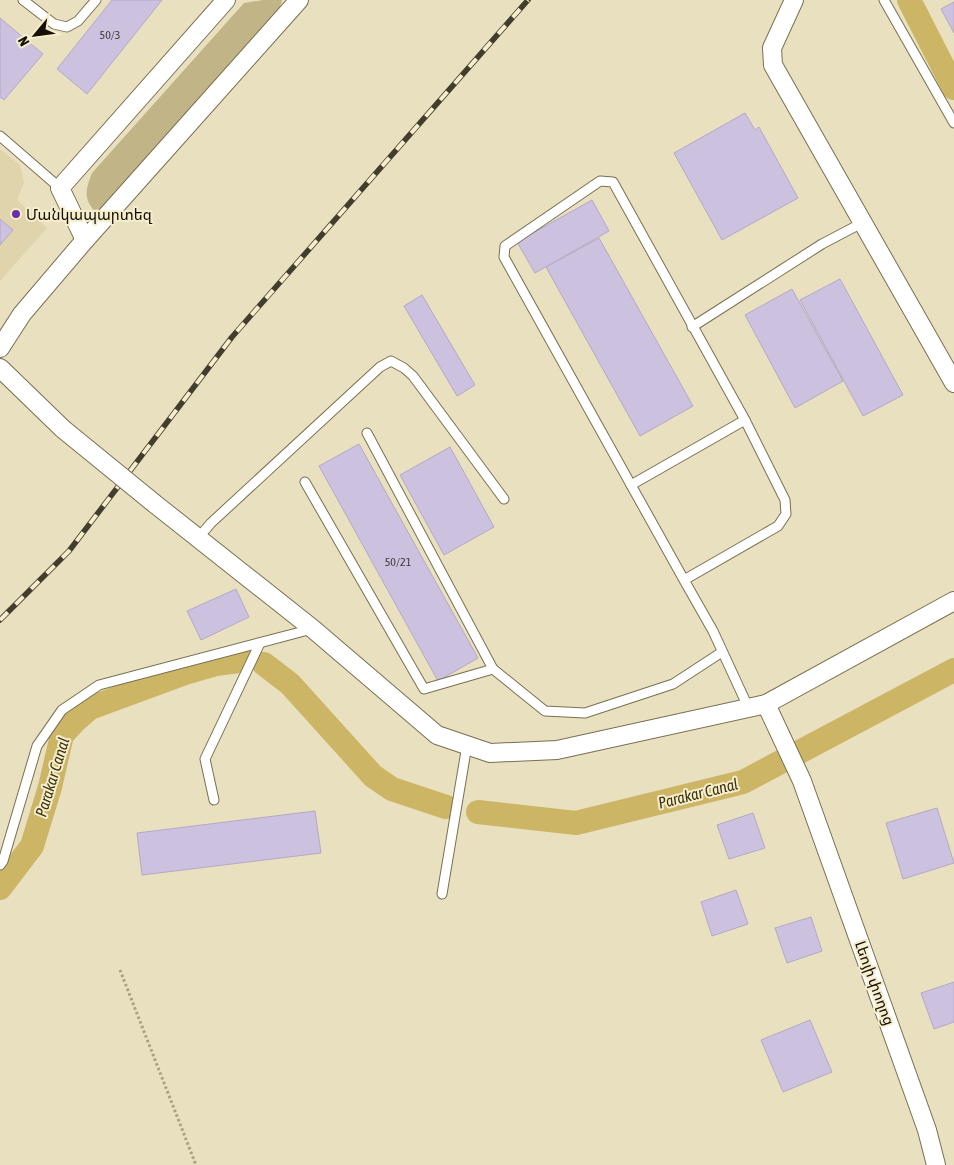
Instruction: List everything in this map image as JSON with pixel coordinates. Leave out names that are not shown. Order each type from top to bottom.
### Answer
[{"type":"street","points":[[85,240],[60,188],[226,0]]},
{"type":"street","points":[[0,348],[22,314],[85,240],[298,0]]},
{"type":"street","points":[[794,0],[772,48],[773,65],[954,383]]},
{"type":"street","points":[[0,368],[63,429],[312,629],[437,735],[490,753],[556,750],[766,704],[954,601]]},
{"type":"street","name":"Լեոյի փողոց","points":[[766,704],[784,740],[810,802],[927,1130],[936,1165]]},
{"type":"lane","points":[[23,0],[54,24],[67,27],[78,21],[96,0]]},
{"type":"lane","points":[[884,0],[954,123]]},
{"type":"lane","points":[[0,136],[60,188]]},
{"type":"lane","points":[[684,580],[778,526],[786,514],[786,500],[745,420],[613,182],[600,181],[505,246],[504,257],[684,580],[722,652],[748,708]]},
{"type":"lane","points":[[692,327],[822,244],[862,223]]},
{"type":"lane","points":[[198,538],[211,523],[380,367],[391,362],[404,368],[414,376],[504,499]]},
{"type":"lane","points":[[631,485],[745,420]]},
{"type":"lane","points":[[367,433],[493,669],[545,711],[586,712],[673,684],[722,652]]},
{"type":"lane","points":[[305,482],[424,689],[493,669]]},
{"type":"lane","points":[[0,865],[3,861],[37,746],[62,710],[99,685],[312,629]]},
{"type":"lane","points":[[214,800],[205,759],[260,643]]},
{"type":"lane","points":[[442,894],[467,745]]},
{"type":"path","points":[[120,970],[196,1165]]},
{"type":"shaded area","points":[[282,0],[280,8],[110,206],[94,210],[87,197],[88,183],[92,173],[244,3]]},
{"type":"shaded area","name":"Մանկապարտեզ","points":[[0,149],[20,165],[24,182],[17,200],[47,228],[0,281]]},
{"type":"building","points":[[112,0],[162,0],[87,94],[57,69]]},
{"type":"building","points":[[954,2],[954,33],[941,9]]},
{"type":"building","points":[[0,18],[43,54],[4,100],[0,97]]},
{"type":"building","points":[[745,113],[755,130],[759,127],[798,198],[722,240],[674,153]]},
{"type":"building","points":[[592,200],[609,231],[535,273],[517,242]]},
{"type":"building","name":"Մանկապարտեզ","points":[[0,219],[13,230],[0,245]]},
{"type":"building","points":[[599,238],[693,406],[640,436],[546,267]]},
{"type":"building","points":[[840,279],[903,395],[863,416],[800,300]]},
{"type":"building","points":[[792,289],[843,381],[795,408],[745,315]]},
{"type":"building","points":[[422,295],[475,385],[457,396],[404,306]]},
{"type":"building","points":[[359,444],[478,658],[438,681],[319,466]]},
{"type":"building","points":[[450,447],[494,527],[444,555],[400,475]]},
{"type":"building","points":[[236,589],[249,617],[201,640],[187,611]]},
{"type":"building","points":[[937,808],[954,863],[903,879],[886,823]]},
{"type":"building","points":[[315,811],[321,853],[142,875],[137,833]]},
{"type":"building","points":[[753,813],[765,848],[729,859],[717,825]]},
{"type":"building","points":[[736,890],[748,924],[712,936],[701,902]]},
{"type":"building","points":[[811,917],[822,951],[787,963],[775,928]]},
{"type":"building","points":[[954,982],[954,1022],[934,1029],[921,993]]},
{"type":"building","points":[[810,1020],[832,1072],[783,1092],[761,1040]]},
{"type":"waterway","name":"Parakar Canal","points":[[909,0],[954,88]]},
{"type":"waterway","name":"Parakar Canal","points":[[0,888],[32,846],[50,787],[62,735],[75,721],[90,708],[185,673],[216,664],[246,660]]},
{"type":"waterway","name":"Parakar Canal","points":[[264,664],[290,684],[373,776],[392,789],[446,807]]},
{"type":"waterway","name":"Parakar Canal","points":[[478,812],[576,823],[743,782],[954,670]]},
{"type":"railway","points":[[0,620],[69,551],[232,337],[528,0]]},
{"type":"place","name":"Մանկապարտեզ","points":[[16,214]]}]
